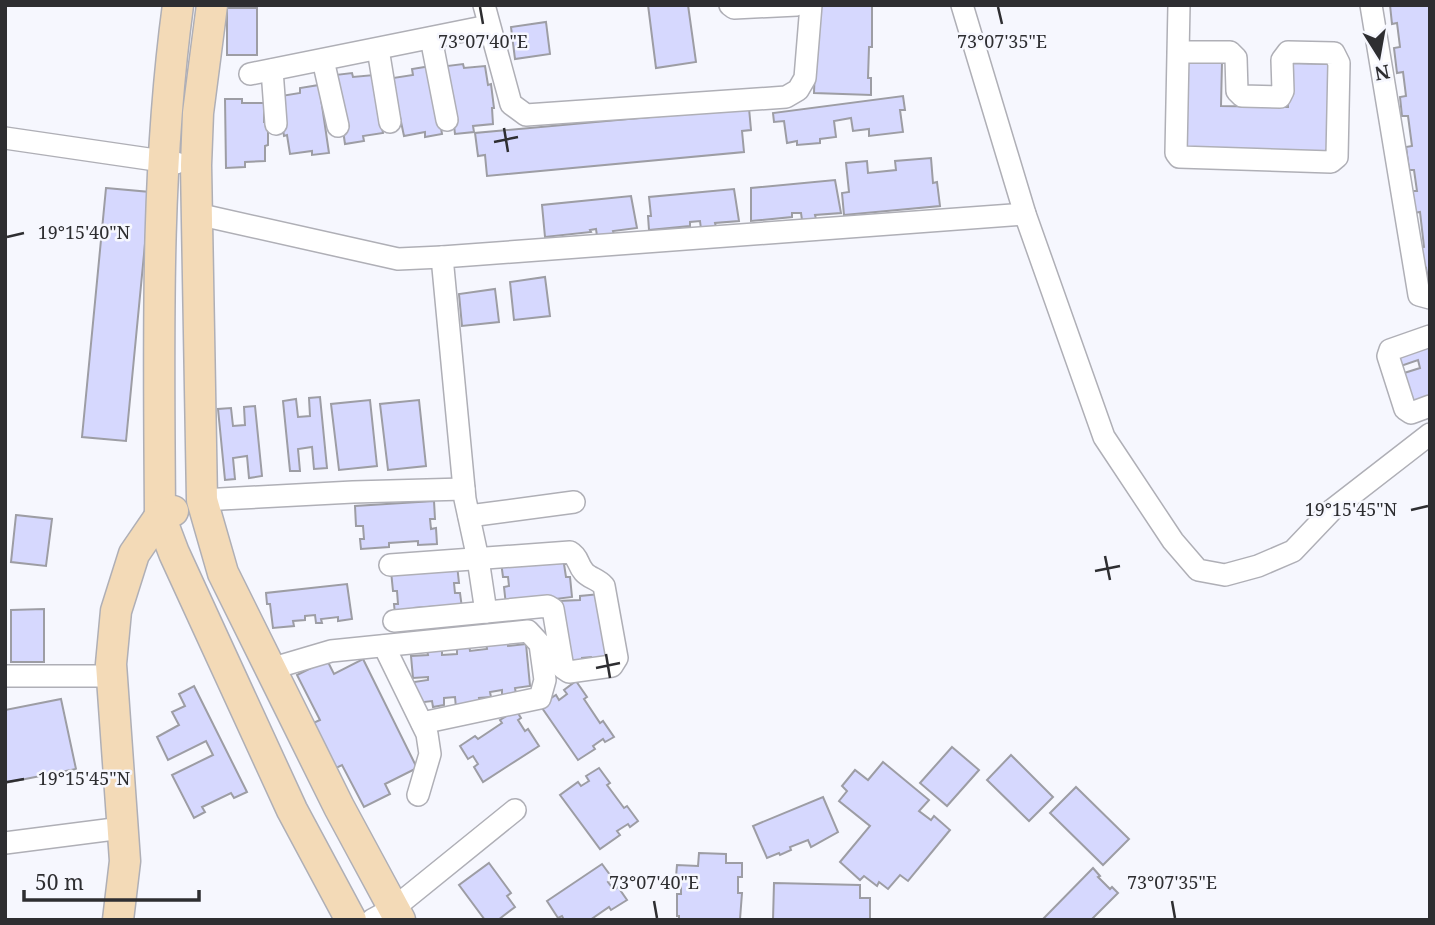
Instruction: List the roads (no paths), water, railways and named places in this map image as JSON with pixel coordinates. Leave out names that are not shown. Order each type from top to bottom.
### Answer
[{"type":"street","points":[[178,5],[163,162],[158,252],[160,516],[174,553],[292,810],[351,920]]},
{"type":"street","points":[[212,5],[198,113],[196,165],[202,500],[223,573],[389,916],[515,810]]},
{"type":"street","points":[[484,5],[511,104],[526,115],[786,97],[798,90],[805,78],[811,5]]},
{"type":"street","points":[[730,5],[734,8],[797,5]]},
{"type":"street","points":[[962,5],[1026,214],[1104,437],[1174,541],[1198,570],[1225,575],[1258,566],[1293,551],[1332,510],[1430,435]]},
{"type":"street","points":[[1178,52],[1230,52],[1236,58],[1237,91],[1242,96],[1280,97],[1283,91],[1282,60],[1288,52],[1334,52],[1339,63],[1337,157],[1331,162],[1179,157],[1176,153],[1178,52],[1179,5]]},
{"type":"street","points":[[1371,5],[1419,295],[1430,298]]},
{"type":"street","points":[[250,74],[488,26]]},
{"type":"street","points":[[431,38],[447,120]]},
{"type":"street","points":[[378,49],[390,122]]},
{"type":"street","points":[[323,60],[338,126]]},
{"type":"street","points":[[272,70],[276,124]]},
{"type":"street","points":[[5,138],[196,165]]},
{"type":"street","points":[[197,214],[398,259],[1026,214]]},
{"type":"street","points":[[442,257],[464,489],[486,612]]},
{"type":"street","points":[[1430,336],[1390,350],[1388,356],[1405,409],[1411,413],[1430,406]]},
{"type":"street","points":[[118,920],[125,861],[111,676],[116,611],[134,554],[160,516],[202,500],[464,489]]},
{"type":"street","points":[[469,516],[574,502]]},
{"type":"street","points":[[390,565],[570,552],[575,555],[584,573],[598,579],[604,586],[617,658],[612,666],[569,672],[563,668],[553,609],[548,606],[394,621]]},
{"type":"street","points":[[217,647],[251,630]]},
{"type":"street","points":[[270,669],[331,651],[528,631],[540,644],[545,680],[540,698],[422,723]]},
{"type":"street","points":[[384,646],[427,734],[430,754],[418,795]]},
{"type":"street","points":[[5,676],[111,676]]},
{"type":"street","points":[[5,843],[122,828]]}]
